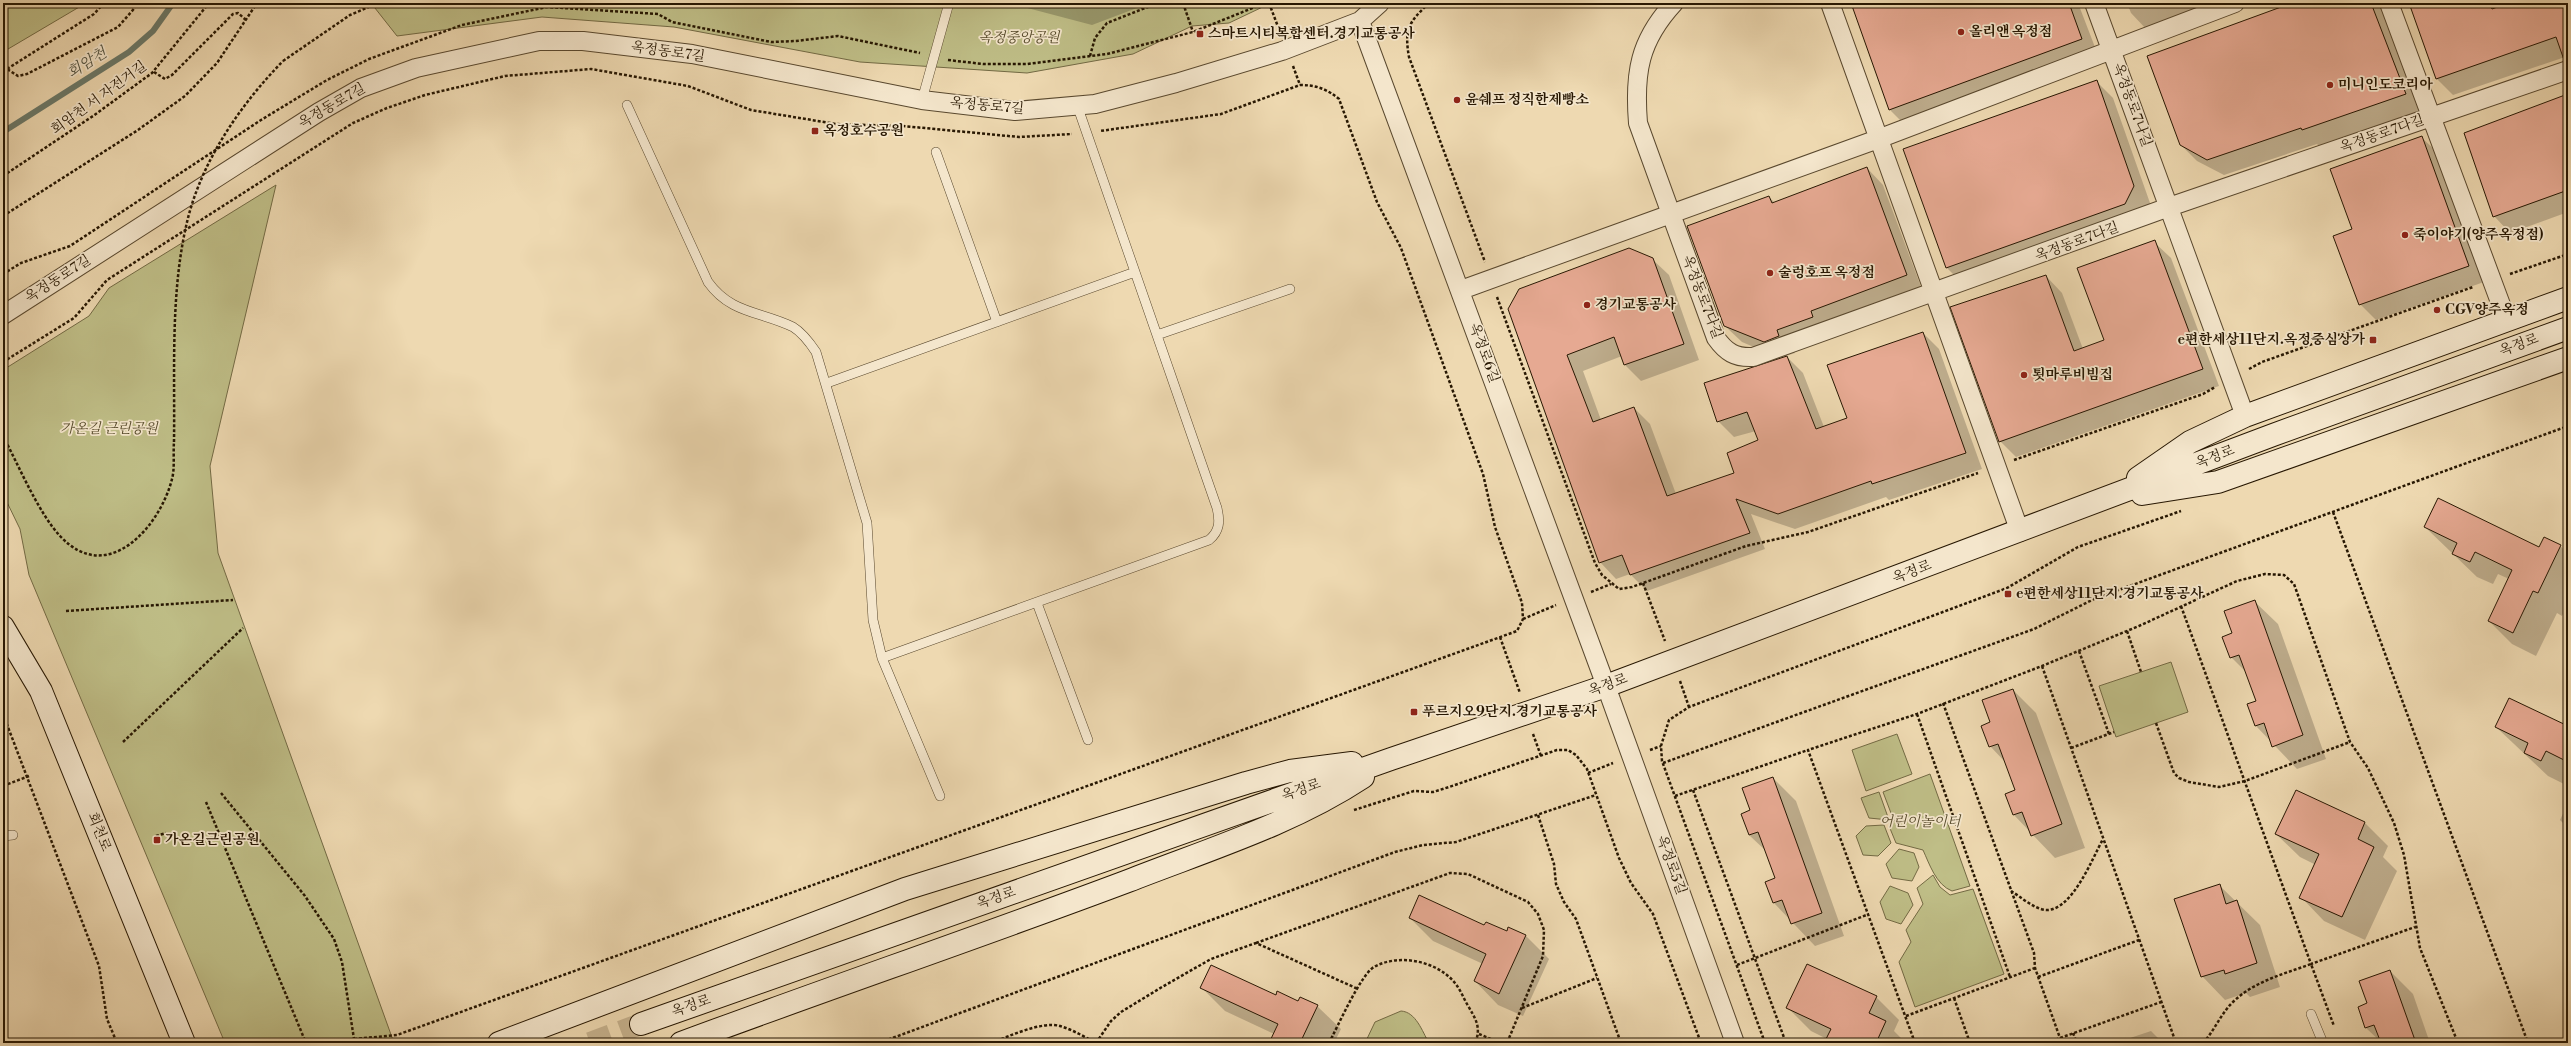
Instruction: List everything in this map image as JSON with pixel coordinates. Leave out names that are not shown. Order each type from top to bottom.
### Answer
[{"type":"main road","points":[[2111,498],[2190,442],[2245,416],[2568,298]]},
{"type":"main road","name":"옥정로","points":[[641,1024],[1391,759],[1606,686],[2111,498],[2273,435],[2568,328]]},
{"type":"main road","points":[[2111,498],[2184,489],[2218,482],[2568,358]]},
{"type":"main road","name":"회천로","points":[[3,627],[42,691],[184,1043]]},
{"type":"main road","points":[[499,1043],[536,1035],[905,889],[1246,783],[1290,771],[1391,759]]},
{"type":"main road","points":[[681,1043],[992,932],[1226,843],[1332,798],[1391,759]]},
{"type":"street","name":"옥정동로7길","points":[[3,315],[319,112],[361,88],[423,66],[539,41],[583,41],[692,54],[922,100],[1015,111],[1095,104],[1176,84],[1282,51],[1360,21],[1380,3]]},
{"type":"street","name":"옥정동로7다길","points":[[1674,3],[1652,29],[1644,48],[1635,87],[1638,123],[1716,338],[1732,354],[1742,358],[1753,358],[2170,208],[2568,70]]},
{"type":"street","points":[[1830,3],[2020,532]]},
{"type":"street","name":"옥정동로7나길","points":[[2094,3],[2245,416]]},
{"type":"street","points":[[1461,290],[1878,139],[2235,3]]},
{"type":"street","points":[[2390,3],[2433,116],[2507,321]]},
{"type":"street","name":"옥정로6길","points":[[1360,21],[1461,290],[1606,686]]},
{"type":"street","name":"옥정로5길","points":[[1606,686],[1735,1043]]},
{"type":"lane","points":[[922,100],[949,3]]},
{"type":"lane","points":[[627,105],[708,282],[718,295],[731,305],[794,328],[807,339],[816,352],[827,383],[867,523],[873,620],[882,658],[940,796]]},
{"type":"lane","points":[[882,658],[1209,540],[1215,535],[1219,527],[1217,508],[1077,105]]},
{"type":"lane","points":[[936,152],[997,322]]},
{"type":"lane","points":[[827,383],[1135,272]]},
{"type":"lane","points":[[1157,335],[1290,289]]},
{"type":"lane","points":[[1037,603],[1088,740]]},
{"type":"lane","points":[[3,836],[13,835]]},
{"type":"lane","points":[[2311,1014],[2323,1043]]},
{"type":"path","points":[[3,71],[94,14],[104,3]]},
{"type":"path","points":[[3,60],[7,69],[18,76],[27,74],[118,27],[139,3]]},
{"type":"path","name":"회암천 서 자전거길","points":[[3,176],[93,116],[154,72],[209,3]]},
{"type":"path","points":[[3,216],[138,130],[185,96],[217,63],[257,3]]},
{"type":"path","points":[[3,436],[36,499],[60,536],[75,549],[108,557],[126,549],[154,517],[172,478],[178,282],[188,217],[209,165],[228,130],[261,84],[283,61],[350,15],[378,3]]},
{"type":"path","points":[[1090,56],[1095,38],[1106,23],[1158,3]]},
{"type":"path","points":[[1183,3],[1193,32]]},
{"type":"path","points":[[950,60],[983,64],[1027,64],[1130,49],[1193,32],[1265,3]]},
{"type":"path","points":[[1429,3],[1415,17],[1407,28],[1406,41],[1409,57],[1486,266]]},
{"type":"path","points":[[3,274],[21,264],[70,246],[261,120],[327,80],[369,59],[462,25],[547,7],[658,14],[672,22],[771,42],[796,41],[838,36],[903,50]]},
{"type":"path","points":[[154,72],[165,79],[172,75],[233,14],[238,13],[246,20]]},
{"type":"path","points":[[3,362],[74,318],[107,280],[353,123],[387,108],[425,95],[505,76],[567,70],[609,72],[688,86],[751,110],[836,124],[903,126],[1019,137],[1087,133],[1221,114],[1300,85],[1312,85],[1330,91],[1339,99],[1377,202],[1401,248],[1483,474],[1495,527],[1522,603],[1521,626],[1517,631],[397,1035],[327,1043]]},
{"type":"path","points":[[2508,275],[2568,254]]},
{"type":"path","points":[[2242,372],[2262,362],[2478,285]]},
{"type":"path","points":[[1497,295],[1595,563],[1602,575],[1619,589],[1632,587],[1746,546],[1808,532],[1979,472]]},
{"type":"path","points":[[2009,462],[2203,394],[2222,383]]},
{"type":"path","points":[[1663,763],[2034,629],[2094,599],[2568,426]]},
{"type":"path","points":[[1765,1043],[1663,763],[1661,746],[1663,732],[1669,720],[1689,707],[2007,588],[2078,547],[2183,510]]},
{"type":"path","points":[[2333,512],[2528,1043]]},
{"type":"path","points":[[1675,796],[1943,704],[2127,631],[2237,581],[2265,574],[2284,575],[2294,584],[2299,594],[2350,742],[2368,768],[2394,823],[2404,855],[2415,927],[2420,948],[2458,1043]]},
{"type":"path","points":[[66,611],[233,600]]},
{"type":"path","points":[[2181,606],[2335,1029]]},
{"type":"path","points":[[123,742],[243,628]]},
{"type":"path","points":[[2127,631],[2140,672]]},
{"type":"path","points":[[2079,651],[2109,734]]},
{"type":"path","points":[[2042,666],[2176,1043]]},
{"type":"path","points":[[1943,704],[2034,953],[2035,968],[2060,1038]]},
{"type":"path","points":[[3,714],[29,776],[99,966],[108,1019],[117,1043]]},
{"type":"path","points":[[1916,714],[2010,977]]},
{"type":"path","points":[[2156,723],[2174,773],[2179,778],[2219,787],[2244,781],[2350,742]]},
{"type":"path","points":[[2071,748],[2114,732]]},
{"type":"path","points":[[1352,810],[1390,796],[1414,791],[1433,792],[1557,750],[1568,750],[1583,762],[1622,864],[1631,883],[1653,914],[1701,1043]]},
{"type":"path","points":[[1808,750],[1915,1043]]},
{"type":"path","points":[[3,786],[29,776]]},
{"type":"path","points":[[1693,790],[1786,1043]]},
{"type":"path","points":[[221,793],[305,896],[334,939],[342,962],[354,1040]]},
{"type":"path","points":[[879,1043],[1394,852],[1423,845],[1456,842],[1596,795]]},
{"type":"path","points":[[206,802],[306,1043]]},
{"type":"path","points":[[1538,814],[1554,864],[1556,884],[1564,902],[1576,919],[1621,1043]]},
{"type":"path","points":[[156,836],[166,833]]},
{"type":"path","points":[[2011,890],[2038,908],[2045,910],[2055,909],[2066,902],[2075,890],[2103,839]]},
{"type":"path","points":[[992,1043],[1022,1032],[1050,1025],[1070,1030],[1096,1043],[1111,1021],[1121,1012],[1211,958],[1450,874],[1468,874],[1528,902],[1540,919],[1544,930],[1543,956],[1507,1043]]},
{"type":"path","points":[[1736,965],[1869,914]]},
{"type":"path","points":[[2203,1043],[2214,1031],[2233,1002],[2252,986],[2415,927]]},
{"type":"path","points":[[2038,977],[2139,940]]},
{"type":"path","points":[[1256,943],[1358,989]]},
{"type":"path","points":[[1329,1043],[1358,989],[1372,968],[1389,961],[1404,959],[1420,962],[1445,974],[1455,984],[1479,1025],[1479,1034],[1475,1043]]},
{"type":"path","points":[[1906,1016],[2035,968]]},
{"type":"path","points":[[1522,1008],[1597,978]]},
{"type":"path","points":[[1954,998],[1970,1043]]},
{"type":"path","points":[[2046,1043],[2161,1002]]},
{"type":"path","points":[[2073,1033],[2077,1043]]},
{"type":"path","points":[[1479,1034],[1500,1043]]},
{"type":"green space","points":[[3,3],[86,3],[3,52]]},
{"type":"green space","name":"옥정중앙공원","points":[[371,3],[1271,3],[1229,23],[1192,26],[1133,54],[1027,73],[860,62],[674,27],[542,17],[397,36]]},
{"type":"green space","name":"가온길 근린공원","points":[[276,185],[210,466],[218,553],[394,1043],[225,1043],[29,575],[20,529],[3,494],[3,370],[89,316],[109,288]]},
{"type":"green space","points":[[2171,662],[2188,712],[2116,737],[2099,686]]},
{"type":"green space","points":[[1897,734],[1912,774],[1866,791],[1852,750]]},
{"type":"green space","name":"어린이놀이터","points":[[1930,774],[1970,886],[1952,891],[1946,888],[1937,879],[1923,850],[1896,843],[1889,826],[1894,821],[1883,792]]},
{"type":"green space","points":[[1879,792],[1889,820],[1869,818],[1861,798]]},
{"type":"green space","points":[[1884,825],[1891,843],[1878,856],[1863,855],[1856,836],[1866,826]]},
{"type":"green space","points":[[1899,849],[1914,853],[1919,867],[1912,881],[1892,878],[1886,864]]},
{"type":"green space","points":[[1933,875],[1940,887],[1950,895],[1973,889],[2004,974],[1915,1007],[1899,962],[1911,942],[1906,930],[1923,904],[1917,888]]},
{"type":"green space","points":[[1890,886],[1908,893],[1913,905],[1901,924],[1886,919],[1880,902]]},
{"type":"green space","points":[[1401,1011],[1406,1012],[1415,1018],[1429,1043],[1365,1043],[1375,1022]]},
{"type":"building","points":[[1851,3],[2069,3],[2082,39],[1889,110]]},
{"type":"building","points":[[2292,3],[2371,3],[2406,94],[2302,130],[2301,128],[2207,160],[2180,145],[2147,56]]},
{"type":"building","points":[[2409,3],[2489,3],[2492,9],[2508,3],[2568,3],[2568,60],[2564,60],[2556,37],[2436,79]]},
{"type":"building","points":[[2097,80],[2134,186],[2125,204],[1946,268],[1903,149]]},
{"type":"building","points":[[2565,95],[2568,105],[2568,190],[2493,217],[2464,133]]},
{"type":"building","points":[[2422,136],[2469,266],[2359,305],[2333,236],[2352,229],[2330,169]]},
{"type":"building","points":[[1867,167],[1907,275],[1811,311],[1813,317],[1777,330],[1779,336],[1764,342],[1724,326],[1687,226],[1769,196],[1772,203]]},
{"type":"building","points":[[2155,240],[2203,369],[1999,442],[1950,307],[2046,275],[2074,351],[2104,340],[2077,268]]},
{"type":"building","points":[[1629,248],[1653,258],[1684,344],[1624,365],[1614,337],[1567,355],[1593,422],[1634,407],[1667,496],[1734,473],[1727,453],[1758,440],[1747,412],[1717,422],[1704,383],[1787,356],[1816,429],[1847,418],[1827,365],[1923,332],[1966,453],[1872,484],[1871,481],[1778,514],[1736,499],[1750,533],[1630,575],[1622,555],[1599,563],[1508,309],[1519,289]]},
{"type":"building","points":[[2438,498],[2539,547],[2544,537],[2561,545],[2538,593],[2533,591],[2513,633],[2488,621],[2512,570],[2475,552],[2470,562],[2452,554],[2457,543],[2424,527]]},
{"type":"building","points":[[2255,600],[2303,735],[2272,747],[2264,723],[2255,726],[2247,704],[2256,701],[2239,655],[2230,658],[2222,637],[2232,633],[2224,611]]},
{"type":"building","points":[[2013,689],[2062,824],[2031,836],[2022,812],[2013,815],[2005,794],[2015,790],[1998,744],[1989,747],[1981,726],[1990,722],[1982,700]]},
{"type":"building","points":[[2509,698],[2568,726],[2568,762],[2546,751],[2541,761],[2524,753],[2528,743],[2495,727]]},
{"type":"building","points":[[1773,777],[1822,913],[1791,924],[1782,900],[1773,903],[1765,882],[1775,878],[1758,832],[1749,835],[1741,814],[1750,810],[1742,788]]},
{"type":"building","points":[[2296,790],[2365,822],[2358,839],[2374,847],[2342,917],[2299,898],[2319,854],[2275,834]]},
{"type":"building","points":[[2220,884],[2226,904],[2237,900],[2257,963],[2225,974],[2224,970],[2201,977],[2174,899]]},
{"type":"building","points":[[1419,895],[1484,925],[1486,922],[1507,931],[1508,927],[1526,935],[1499,994],[1474,981],[1486,954],[1409,918]]},
{"type":"building","points":[[1807,964],[1877,996],[1869,1013],[1886,1021],[1876,1043],[1824,1043],[1831,1029],[1786,1008]]},
{"type":"building","points":[[1211,965],[1276,995],[1277,991],[1298,1001],[1300,997],[1318,1005],[1300,1043],[1269,1043],[1278,1024],[1200,988]]},
{"type":"building","points":[[2390,970],[2416,1043],[2381,1043],[2374,1025],[2365,1028],[2358,1007],[2367,1003],[2359,981]]},
{"type":"waterway","name":"회암천","points":[[3,132],[129,52],[153,31],[173,3]]},
{"type":"tunnel","points":[[590,1043],[641,1024]]},
{"type":"place","name":"올리앤 옥정점","points":[[1961,32]]},
{"type":"place","name":"스마트시티복합센터.경기교통공사","points":[[1200,34]]},
{"type":"place","name":"미니인도코리아","points":[[2330,85]]},
{"type":"place","name":"윤쉐프 정직한제빵소","points":[[1457,100]]},
{"type":"place","name":"옥정호수공원","points":[[815,131]]},
{"type":"place","name":"죽이야기(양주옥정점)","points":[[2405,235]]},
{"type":"place","name":"술렁호프 옥정점","points":[[1770,273]]},
{"type":"place","name":"경기교통공사","points":[[1587,305]]},
{"type":"place","name":"CGV양주옥정","points":[[2437,310]]},
{"type":"place","name":"e편한세상11단지.옥정중심상가","points":[[2373,340]]},
{"type":"place","name":"툇마루비빔집","points":[[2024,375]]},
{"type":"place","name":"e편한세상11단지.경기교통공사","points":[[2008,594]]},
{"type":"place","name":"푸르지오9단지.경기교통공사","points":[[1414,712]]},
{"type":"place","name":"가온길근린공원","points":[[157,840]]}]
